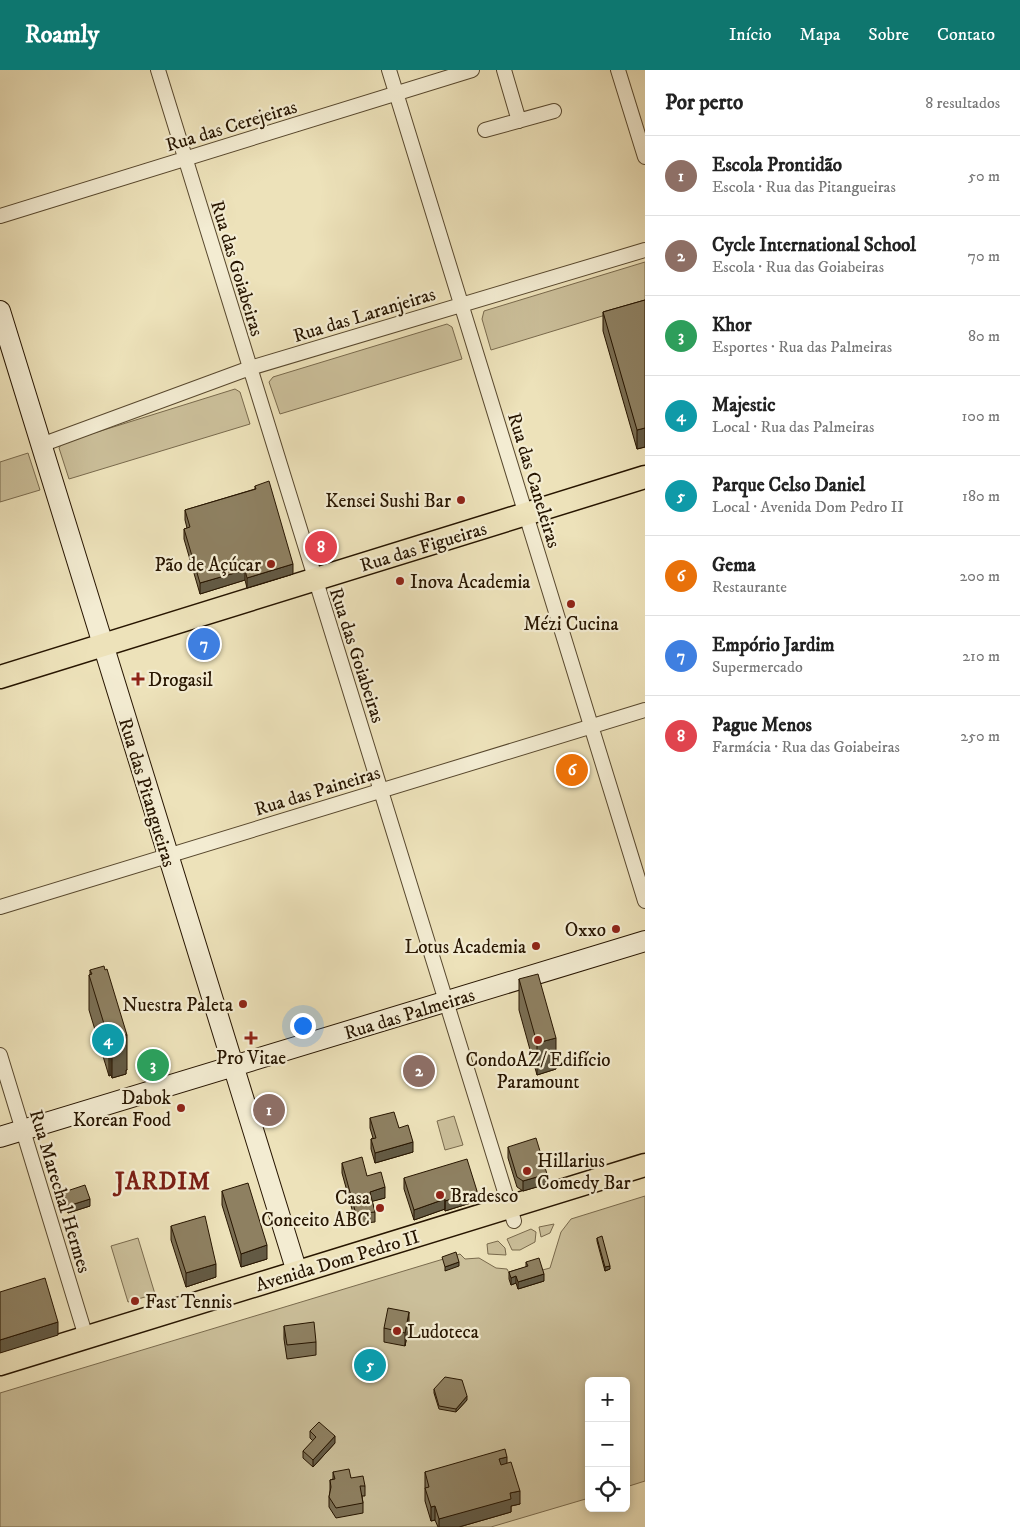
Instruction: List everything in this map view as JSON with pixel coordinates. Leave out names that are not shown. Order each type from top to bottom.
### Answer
[{"type":"main road","name":"Rua das Figueiras","points":[[0,677],[645,478]]},
{"type":"main road","name":"Avenida Dom Pedro II","points":[[0,1379],[511,1214],[645,1166]]},
{"type":"main road","name":"Avenida Dom Pedro II","points":[[0,1364],[297,1272],[511,1214],[645,1182]]},
{"type":"street","name":"Rua das Goiabeiras","points":[[158,70],[511,1214]]},
{"type":"street","name":"Rua das Caneleiras","points":[[389,70],[645,902]]},
{"type":"street","name":"Rua das Cerejeiras","points":[[0,216],[472,70]]},
{"type":"street","points":[[504,70],[519,121]]},
{"type":"street","points":[[618,70],[645,157]]},
{"type":"street","points":[[485,130],[554,111]]},
{"type":"street","name":"Rua das Laranjeiras","points":[[42,444],[250,368],[645,250]]},
{"type":"street","name":"Rua das Pitangueiras","points":[[0,311],[297,1272]]},
{"type":"street","name":"Rua das Paineiras","points":[[0,907],[645,710]]},
{"type":"street","name":"Rua das Palmeiras","points":[[0,1137],[645,941]]},
{"type":"street","name":"Rua Marechal Hermes","points":[[0,1055],[86,1337]]},
{"type":"shaded area","points":[[645,262],[645,303],[491,350],[482,319],[484,311]]},
{"type":"shaded area","points":[[447,324],[452,327],[462,359],[280,414],[269,382],[273,377]]},
{"type":"shaded area","points":[[235,389],[240,392],[250,424],[69,479],[59,448],[62,443]]},
{"type":"shaded area","points":[[28,453],[40,490],[0,502],[0,462]]},
{"type":"shaded area","points":[[454,1116],[463,1145],[445,1150],[437,1121]]},
{"type":"shaded area","points":[[645,1196],[645,1481],[630,1486],[630,1377],[585,1377],[585,1499],[491,1527],[0,1527],[0,1393],[460,1254],[465,1259],[479,1258],[496,1268],[507,1269],[512,1278],[550,1268],[561,1232],[571,1219]]},
{"type":"shaded area","points":[[554,1224],[550,1233],[541,1237],[539,1227]]},
{"type":"shaded area","points":[[531,1229],[536,1232],[535,1242],[520,1250],[512,1250],[507,1239]]},
{"type":"shaded area","points":[[138,1238],[155,1294],[128,1302],[111,1246]]},
{"type":"shaded area","points":[[498,1241],[505,1248],[506,1255],[488,1254],[487,1244]]},
{"type":"building","points":[[645,300],[645,428],[637,430],[603,312]]},
{"type":"building","points":[[269,481],[293,564],[247,578],[245,570],[200,583],[184,529],[190,527],[185,510],[256,489],[255,486]]},
{"type":"building","points":[[104,966],[105,970],[107,969],[127,1035],[125,1035],[126,1038],[112,1043],[111,1039],[109,1040],[89,975],[92,974],[90,970]]},
{"type":"building","points":[[538,974],[556,1038],[537,1043],[519,979]]},
{"type":"building","points":[[394,1112],[399,1128],[408,1125],[413,1142],[375,1153],[371,1139],[376,1138],[370,1118]]},
{"type":"building","name":"Hillarius Comedy Bar","points":[[536,1138],[547,1174],[523,1181],[517,1177],[508,1147]]},
{"type":"building","points":[[362,1157],[367,1176],[381,1172],[385,1187],[370,1192],[375,1212],[356,1214],[342,1163]]},
{"type":"building","name":"Bradesco","points":[[467,1159],[477,1191],[445,1201],[445,1199],[414,1210],[404,1178]]},
{"type":"building","points":[[248,1183],[267,1245],[241,1254],[222,1191]]},
{"type":"building","points":[[85,1185],[90,1199],[68,1206],[64,1192]]},
{"type":"building","points":[[205,1216],[216,1264],[186,1273],[171,1226]]},
{"type":"building","points":[[602,1236],[610,1266],[605,1267],[597,1238]]},
{"type":"building","points":[[456,1252],[459,1262],[445,1267],[442,1257]]},
{"type":"building","points":[[539,1258],[544,1274],[518,1282],[516,1276],[511,1278],[509,1272],[528,1266],[526,1262]]},
{"type":"building","points":[[45,1278],[58,1322],[0,1340],[0,1292]]},
{"type":"building","points":[[388,1308],[409,1312],[405,1333],[384,1328]]},
{"type":"building","points":[[314,1322],[316,1342],[287,1345],[284,1326]]},
{"type":"building","points":[[445,1377],[462,1380],[467,1396],[456,1409],[439,1406],[434,1389]]},
{"type":"building","points":[[319,1422],[335,1436],[313,1460],[303,1451],[316,1437],[310,1431]]},
{"type":"building","points":[[505,1449],[507,1457],[499,1459],[501,1465],[511,1462],[520,1491],[510,1493],[511,1499],[439,1519],[435,1506],[431,1507],[425,1488],[429,1487],[425,1472]]},
{"type":"building","points":[[349,1469],[351,1478],[363,1476],[365,1486],[360,1486],[363,1503],[336,1508],[329,1497],[330,1480],[335,1479],[333,1472]]},
{"type":"place","name":"Kensei Sushi Bar","points":[[461,500]]},
{"type":"place","name":"Pague Menos","points":[[321,547]]},
{"type":"place","name":"Pão de Açúcar","points":[[271,564]]},
{"type":"place","name":"Inova Academia","points":[[400,581]]},
{"type":"place","name":"Mézi Cucina","points":[[571,604]]},
{"type":"place","name":"Empório Jardim","points":[[204,644]]},
{"type":"place","name":"Drogasil","points":[[138,679]]},
{"type":"place","name":"Gema","points":[[572,770]]},
{"type":"place","name":"Oxxo","points":[[616,929]]},
{"type":"place","name":"Lotus Academia","points":[[536,946]]},
{"type":"place","name":"Nuestra Paleta","points":[[243,1004]]},
{"type":"place","name":"Pro Vitae","points":[[251,1038]]},
{"type":"place","name":"Majestic","points":[[108,1040]]},
{"type":"place","name":"CondoAZ/ Edifício Paramount","points":[[538,1040]]},
{"type":"place","name":"Khor","points":[[153,1065]]},
{"type":"place","name":"Cycle International School","points":[[419,1071]]},
{"type":"place","name":"Dabok Korean Food","points":[[181,1108]]},
{"type":"place","name":"Escola Prontidão","points":[[269,1110]]},
{"type":"place","name":"Hillarius Comedy Bar","points":[[527,1171]]},
{"type":"place","name":"Bradesco","points":[[440,1195]]},
{"type":"place","name":"Casa Conceito ABC","points":[[380,1208]]},
{"type":"place","name":"Fast Tennis","points":[[135,1301]]},
{"type":"place","name":"Ludoteca","points":[[397,1331]]},
{"type":"place","name":"Parque Celso Daniel","points":[[370,1365]]},
{"type":"district","name":"JARDIM","points":[[163,1181]]}]
